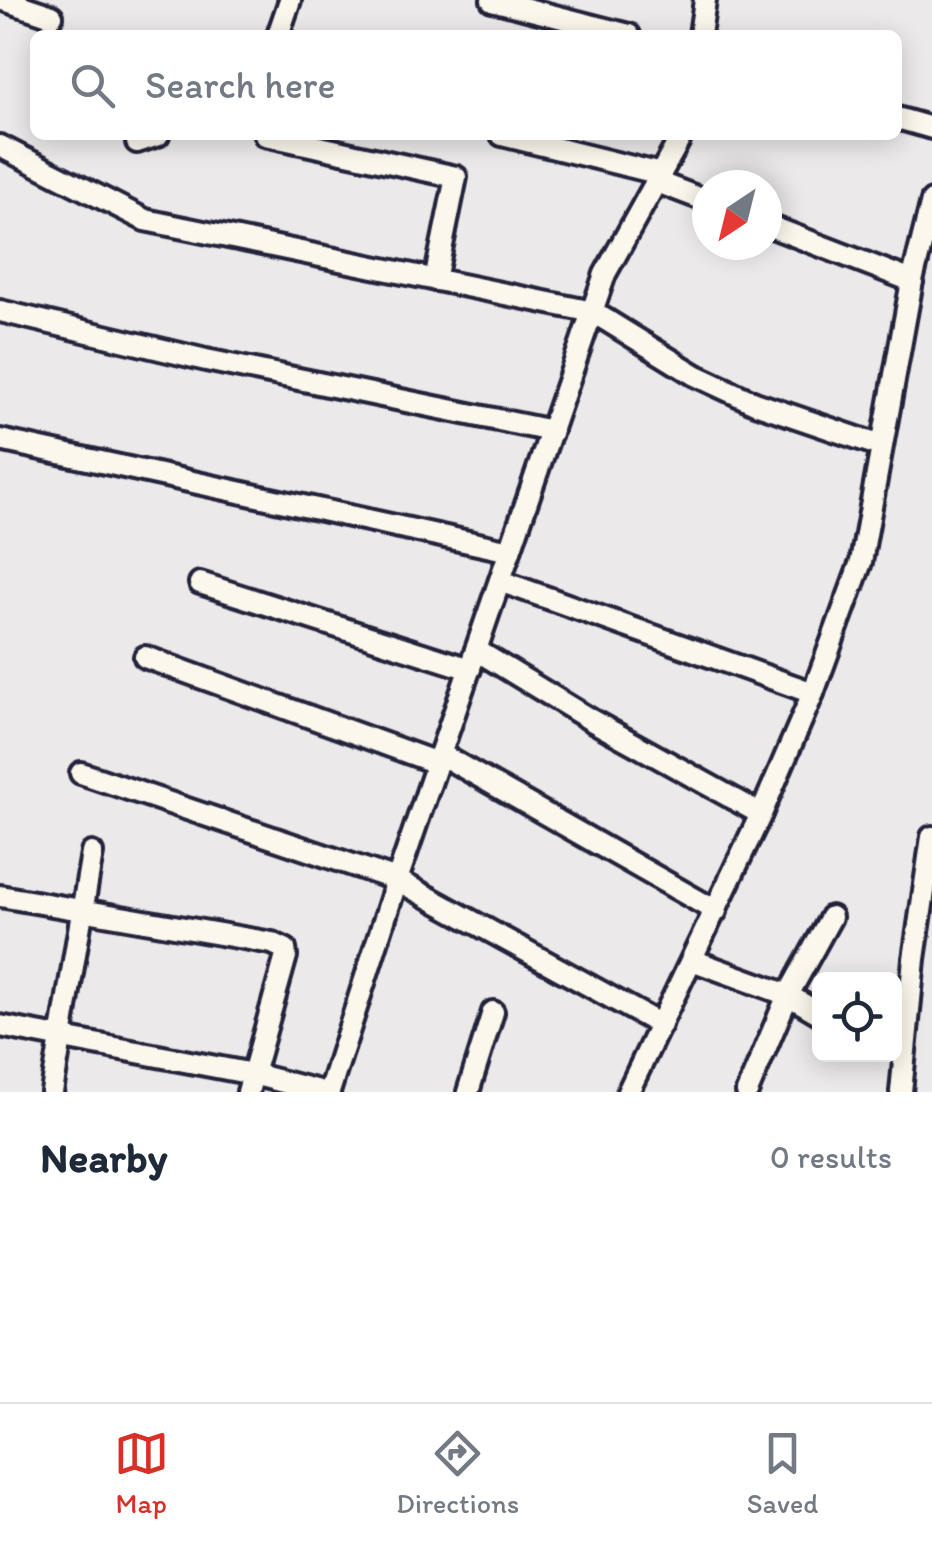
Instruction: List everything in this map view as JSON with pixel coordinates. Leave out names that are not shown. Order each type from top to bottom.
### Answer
[{"type":"street","points":[[4,0],[52,16]]},
{"type":"street","points":[[280,30],[290,0]]},
{"type":"street","points":[[492,0],[609,30]]},
{"type":"street","points":[[701,30],[705,0]]},
{"type":"street","points":[[902,119],[932,128]]},
{"type":"street","points":[[137,142],[143,140]]},
{"type":"street","points":[[288,140],[456,177],[435,280]]},
{"type":"street","points":[[520,140],[659,178],[692,194]]},
{"type":"street","points":[[0,1026],[250,1083],[325,1092],[605,274],[679,140]]},
{"type":"street","points":[[0,146],[145,220],[592,312],[695,375],[755,403],[881,446]]},
{"type":"street","points":[[628,1092],[760,814],[813,693],[861,562],[912,281],[932,201]]},
{"type":"street","points":[[782,231],[912,281]]},
{"type":"street","points":[[0,311],[206,360],[552,431]]},
{"type":"street","points":[[0,440],[510,550]]},
{"type":"street","points":[[500,580],[813,693]]},
{"type":"street","points":[[200,582],[473,659],[760,814]]},
{"type":"street","points":[[145,657],[438,759],[716,912]]},
{"type":"street","points":[[81,772],[397,880],[661,1025]]},
{"type":"street","points":[[901,1092],[914,959],[932,838]]},
{"type":"street","points":[[52,1092],[92,853]]},
{"type":"street","points":[[0,896],[284,949],[286,956],[250,1083]]},
{"type":"street","points":[[747,1092],[788,995],[831,917]]},
{"type":"street","points":[[692,960],[788,995],[812,1009]]},
{"type":"street","points":[[468,1092],[493,1012]]}]
